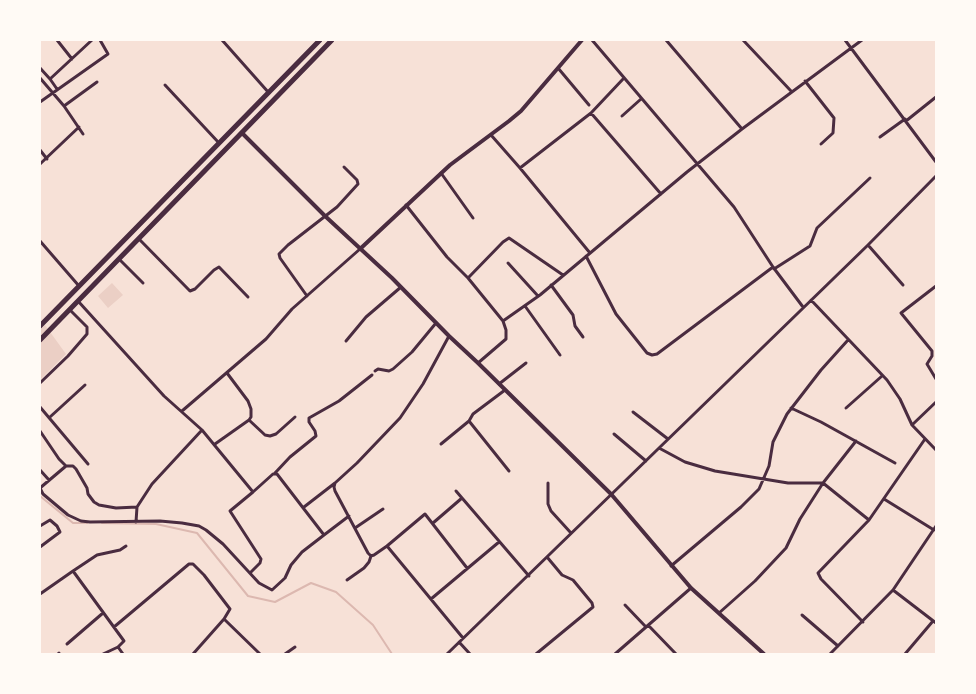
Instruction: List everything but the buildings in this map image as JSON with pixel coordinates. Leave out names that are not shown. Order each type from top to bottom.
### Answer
[{"type":"main road","points":[[40,326],[320,40]]},
{"type":"main road","points":[[40,340],[332,40]]},
{"type":"street","points":[[57,40],[72,58]]},
{"type":"street","points":[[50,79],[92,40]]},
{"type":"street","points":[[40,102],[108,54],[100,40]]},
{"type":"street","points":[[222,40],[269,94]]},
{"type":"street","points":[[182,411],[266,339],[283,318],[360,249],[440,173],[521,111],[582,40]]},
{"type":"street","points":[[592,40],[734,207],[774,268],[804,306]]},
{"type":"street","points":[[666,40],[742,129]]},
{"type":"street","points":[[743,40],[791,91]]},
{"type":"street","points":[[845,40],[936,162]]},
{"type":"street","points":[[503,321],[551,286],[742,129],[862,40]]},
{"type":"street","points":[[557,67],[589,105]]},
{"type":"street","points":[[40,68],[57,89]]},
{"type":"street","points":[[40,78],[64,106],[83,134]]},
{"type":"street","points":[[520,168],[591,113],[624,78]]},
{"type":"street","points":[[805,81],[834,118],[833,133],[821,144]]},
{"type":"street","points":[[64,106],[97,82]]},
{"type":"street","points":[[165,85],[219,143]]},
{"type":"street","points":[[880,137],[936,97]]},
{"type":"street","points":[[622,116],[641,99]]},
{"type":"street","points":[[591,113],[661,194]]},
{"type":"street","points":[[40,164],[79,127]]},
{"type":"street","points":[[242,133],[611,494],[691,588],[764,654]]},
{"type":"street","points":[[491,135],[520,168],[588,255],[616,314],[647,353],[652,355],[657,354],[774,268],[809,247],[817,228],[870,178]]},
{"type":"street","points":[[40,150],[46,159]]},
{"type":"street","points":[[307,296],[279,254],[337,207],[358,184],[357,180],[344,167]]},
{"type":"street","points":[[440,173],[473,218]]},
{"type":"street","points":[[447,654],[868,245],[936,176]]},
{"type":"street","points":[[405,205],[449,261],[468,278],[503,321],[506,339],[478,363]]},
{"type":"street","points":[[468,278],[509,238],[512,238],[563,276]]},
{"type":"street","points":[[139,239],[190,291],[219,267],[248,297]]},
{"type":"street","points":[[40,241],[79,286]]},
{"type":"street","points":[[868,245],[903,285]]},
{"type":"street","points":[[119,259],[143,284]]},
{"type":"street","points":[[508,263],[538,296]]},
{"type":"street","points":[[551,286],[573,315],[575,326],[583,337]]},
{"type":"street","points":[[936,286],[900,314],[932,351],[932,356],[927,364],[936,379]]},
{"type":"street","points":[[346,341],[366,317],[401,287]]},
{"type":"street","points":[[811,300],[882,376],[900,399],[912,425],[936,450]]},
{"type":"street","points":[[78,301],[164,396],[202,430],[253,492]]},
{"type":"street","points":[[526,306],[560,355]]},
{"type":"street","points":[[40,383],[68,356],[87,334],[87,327],[69,310]]},
{"type":"street","points":[[375,371],[378,369],[389,371],[393,369],[412,352],[436,323]]},
{"type":"street","points":[[304,508],[336,483],[380,441],[400,418],[423,384],[449,336]]},
{"type":"street","points":[[672,566],[746,503],[759,489],[764,480],[777,432],[791,408],[848,340]]},
{"type":"street","points":[[499,384],[526,363]]},
{"type":"street","points":[[214,444],[249,420],[251,412],[248,402],[226,373]]},
{"type":"street","points":[[250,572],[260,563],[261,559],[230,511],[316,436],[316,431],[309,422],[309,418],[340,401],[372,376]]},
{"type":"street","points":[[846,408],[882,376]]},
{"type":"street","points":[[50,418],[85,385]]},
{"type":"street","points":[[441,444],[470,421],[472,414],[504,390]]},
{"type":"street","points":[[912,425],[936,402]]},
{"type":"street","points":[[40,406],[88,464]]},
{"type":"street","points":[[791,408],[821,422],[895,464]]},
{"type":"street","points":[[633,412],[668,439]]},
{"type":"street","points":[[249,420],[265,435],[270,436],[276,434],[295,417]]},
{"type":"street","points":[[470,421],[509,470]]},
{"type":"street","points":[[136,522],[136,507],[158,478],[202,430]]},
{"type":"street","points":[[40,432],[66,466]]},
{"type":"street","points":[[614,434],[646,461]]},
{"type":"street","points":[[863,622],[821,579],[818,573],[869,520],[925,440]]},
{"type":"street","points":[[719,613],[746,590],[786,548],[800,519],[823,483],[856,441]]},
{"type":"street","points":[[659,448],[675,458],[697,466],[764,480],[788,483],[823,483],[869,520]]},
{"type":"street","points":[[136,507],[116,508],[100,505],[89,496],[87,488],[73,466],[66,466],[41,487],[40,490],[68,515],[90,522],[160,521],[199,526],[223,544],[259,582],[272,590],[285,578],[295,560],[349,516]]},
{"type":"street","points":[[40,470],[50,480]]},
{"type":"street","points":[[275,473],[324,535]]},
{"type":"street","points":[[336,483],[335,491],[371,556]]},
{"type":"street","points":[[548,483],[548,504],[571,533]]},
{"type":"street","points":[[456,491],[529,576]]},
{"type":"street","points":[[433,523],[462,498]]},
{"type":"street","points":[[830,654],[894,590],[935,528],[884,499]]},
{"type":"street","points":[[355,528],[382,509]]},
{"type":"street","points":[[347,580],[364,568],[371,556],[387,546],[423,515],[426,515],[433,523],[467,568]]},
{"type":"street","points":[[40,526],[50,520],[57,526],[60,532],[40,547]]},
{"type":"street","points":[[431,599],[499,542]]},
{"type":"street","points":[[40,594],[96,555],[120,550],[126,546]]},
{"type":"street","points":[[387,546],[463,638]]},
{"type":"street","points":[[536,654],[593,607],[592,603],[573,580],[562,575],[548,557]]},
{"type":"street","points":[[114,627],[190,564],[195,565],[228,606],[229,613],[225,620],[193,654]]},
{"type":"street","points":[[73,571],[124,641],[118,647],[103,654]]},
{"type":"street","points":[[615,654],[691,588]]},
{"type":"street","points":[[894,590],[935,622],[905,654]]},
{"type":"street","points":[[626,605],[676,654]]},
{"type":"street","points":[[67,644],[103,613]]},
{"type":"street","points":[[802,616],[838,646]]},
{"type":"street","points":[[225,620],[260,654]]},
{"type":"street","points":[[459,642],[470,654]]},
{"type":"street","points":[[118,647],[123,654]]},
{"type":"street","points":[[286,654],[295,647]]},
{"type":"shaded area","points":[[112,283],[123,295],[108,308],[98,296]]},
{"type":"shaded area","points":[[45,325],[66,354],[40,380],[40,330]]},
{"type":"waterway","points":[[40,496],[73,523],[87,523]]},
{"type":"waterway","points":[[102,523],[156,524],[197,533],[248,596],[275,602],[311,583],[336,592],[373,625],[392,654]]}]
